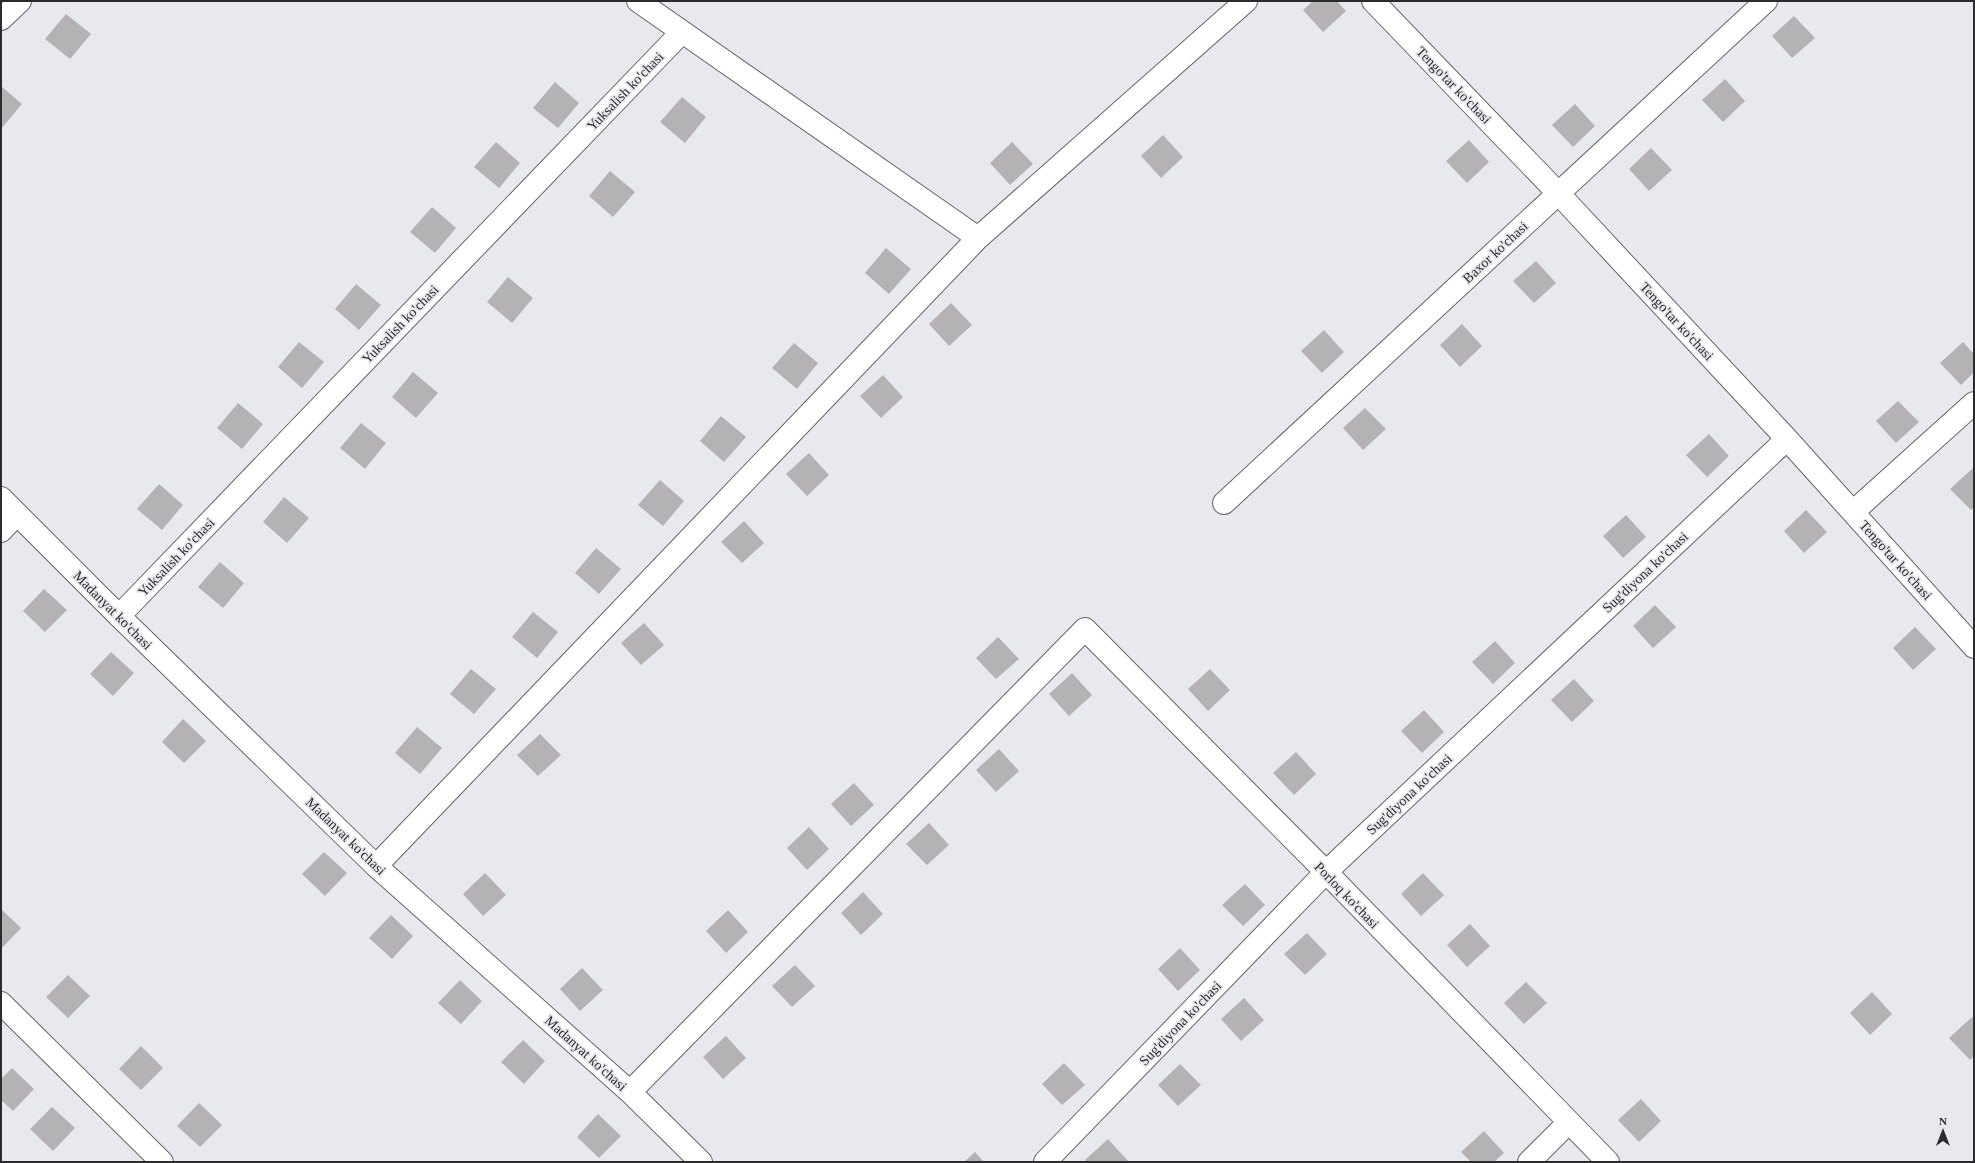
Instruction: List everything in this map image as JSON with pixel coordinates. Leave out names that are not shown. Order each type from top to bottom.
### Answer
[{"type":"street","points":[[1,20],[20,1]]},
{"type":"street","points":[[638,1],[978,238]]},
{"type":"street","points":[[376,866],[978,238],[1246,1]]},
{"type":"street","name":"Tengo'tar ko'chasi","points":[[1373,1],[1558,193],[1787,439],[1974,647]]},
{"type":"street","name":"Baxor ko'chasi","points":[[1224,503],[1766,1]]},
{"type":"street","name":"Yuksalish ko'chasi","points":[[119,616],[682,32]]},
{"type":"street","points":[[1853,512],[1974,403]]},
{"type":"street","name":"Sug'diyona ko'chasi","points":[[1044,1162],[1326,872],[1787,439]]},
{"type":"street","name":"Madanyat ko'chasi","points":[[1,498],[119,616],[376,866],[630,1092],[701,1162]]},
{"type":"street","points":[[1,531],[17,514]]},
{"type":"street","name":"Porloq ko'chasi","points":[[630,1092],[1085,629],[1326,872],[1608,1162]]},
{"type":"street","points":[[1,1004],[162,1162]]},
{"type":"street","points":[[1530,1162],[1569,1122]]},
{"type":"building","points":[[1313,1],[1337,1],[1346,11],[1323,32],[1303,10]]},
{"type":"building","points":[[66,14],[91,34],[70,59],[45,39]]},
{"type":"building","points":[[1794,16],[1815,38],[1792,58],[1772,36]]},
{"type":"building","points":[[1725,79],[1745,101],[1723,122],[1702,100]]},
{"type":"building","points":[[555,82],[579,103],[558,128],[533,108]]},
{"type":"building","points":[[1,86],[22,104],[1,129]]},
{"type":"building","points":[[682,97],[706,117],[685,143],[660,122]]},
{"type":"building","points":[[1575,104],[1595,126],[1573,147],[1552,125]]},
{"type":"building","points":[[1163,135],[1183,157],[1161,178],[1141,156]]},
{"type":"building","points":[[1469,140],[1489,162],[1467,183],[1446,161]]},
{"type":"building","points":[[496,142],[520,163],[499,188],[474,167]]},
{"type":"building","points":[[1012,142],[1033,164],[1010,185],[990,163]]},
{"type":"building","points":[[1651,148],[1672,170],[1649,191],[1629,169]]},
{"type":"building","points":[[610,171],[635,192],[613,217],[589,196]]},
{"type":"building","points":[[432,207],[456,228],[435,253],[410,232]]},
{"type":"building","points":[[886,248],[911,269],[889,294],[865,273]]},
{"type":"building","points":[[1536,261],[1556,283],[1534,303],[1513,281]]},
{"type":"building","points":[[508,277],[533,298],[512,323],[487,302]]},
{"type":"building","points":[[356,284],[381,305],[359,330],[335,309]]},
{"type":"building","points":[[951,303],[972,325],[949,346],[929,324]]},
{"type":"building","points":[[1462,324],[1482,346],[1460,367],[1440,345]]},
{"type":"building","points":[[1324,330],[1344,352],[1322,373],[1301,351]]},
{"type":"building","points":[[299,342],[324,362],[302,388],[278,367]]},
{"type":"building","points":[[1963,342],[1974,354],[1974,372],[1961,385],[1940,363]]},
{"type":"building","points":[[794,343],[818,363],[797,389],[772,368]]},
{"type":"building","points":[[413,372],[438,393],[416,418],[392,397]]},
{"type":"building","points":[[883,375],[903,397],[881,418],[860,396]]},
{"type":"building","points":[[1898,401],[1919,422],[1896,443],[1876,421]]},
{"type":"building","points":[[238,403],[263,424],[242,449],[217,428]]},
{"type":"building","points":[[1365,408],[1386,429],[1363,450],[1343,428]]},
{"type":"building","points":[[721,416],[746,437],[724,462],[700,441]]},
{"type":"building","points":[[361,423],[386,443],[365,469],[340,448]]},
{"type":"building","points":[[1709,434],[1729,456],[1707,477],[1686,455]]},
{"type":"building","points":[[809,453],[829,475],[807,496],[786,474]]},
{"type":"building","points":[[1973,468],[1974,507],[1971,510],[1950,489]]},
{"type":"building","points":[[660,480],[684,501],[663,526],[638,505]]},
{"type":"building","points":[[159,484],[183,505],[162,530],[137,509]]},
{"type":"building","points":[[284,497],[309,518],[287,543],[263,522]]},
{"type":"building","points":[[1806,510],[1827,532],[1804,553],[1784,531]]},
{"type":"building","points":[[1626,515],[1646,537],[1623,558],[1603,536]]},
{"type":"building","points":[[744,521],[764,543],[742,563],[721,542]]},
{"type":"building","points":[[596,548],[621,569],[599,594],[575,573]]},
{"type":"building","points":[[220,562],[244,583],[223,608],[198,587]]},
{"type":"building","points":[[44,589],[67,610],[45,632],[23,611]]},
{"type":"building","points":[[1655,605],[1676,627],[1653,648],[1633,626]]},
{"type":"building","points":[[533,612],[558,632],[537,658],[512,637]]},
{"type":"building","points":[[644,623],[664,645],[641,665],[621,643]]},
{"type":"building","points":[[1915,627],[1936,649],[1913,670],[1893,648]]},
{"type":"building","points":[[998,637],[1019,659],[996,679],[976,658]]},
{"type":"building","points":[[1495,641],[1515,663],[1493,684],[1472,662]]},
{"type":"building","points":[[111,652],[134,673],[113,696],[90,674]]},
{"type":"building","points":[[471,669],[496,689],[474,714],[450,694]]},
{"type":"building","points":[[1210,669],[1230,690],[1208,711],[1188,689]]},
{"type":"building","points":[[1072,673],[1092,695],[1069,716],[1049,694]]},
{"type":"building","points":[[1574,679],[1594,701],[1572,722],[1551,700]]},
{"type":"building","points":[[1424,710],[1444,732],[1422,753],[1401,731]]},
{"type":"building","points":[[183,719],[206,741],[184,763],[162,742]]},
{"type":"building","points":[[417,727],[442,748],[420,774],[395,753]]},
{"type":"building","points":[[540,734],[561,755],[538,776],[517,755]]},
{"type":"building","points":[[999,749],[1019,771],[996,792],[976,770]]},
{"type":"building","points":[[1296,752],[1316,774],[1294,795],[1273,773]]},
{"type":"building","points":[[854,783],[874,805],[851,826],[831,804]]},
{"type":"building","points":[[929,823],[949,845],[927,865],[906,844]]},
{"type":"building","points":[[809,827],[829,849],[807,870],[787,848]]},
{"type":"building","points":[[324,852],[347,873],[325,896],[302,874]]},
{"type":"building","points":[[485,873],[506,895],[483,916],[463,894]]},
{"type":"building","points":[[1423,873],[1444,895],[1421,916],[1401,894]]},
{"type":"building","points":[[1245,884],[1265,905],[1243,926],[1222,905]]},
{"type":"building","points":[[863,892],[883,914],[861,935],[841,913]]},
{"type":"building","points":[[1,909],[21,928],[1,949]]},
{"type":"building","points":[[728,910],[748,932],[726,953],[706,931]]},
{"type":"building","points":[[391,915],[413,936],[392,959],[369,938]]},
{"type":"building","points":[[1470,924],[1490,946],[1467,967],[1447,945]]},
{"type":"building","points":[[1307,933],[1327,954],[1305,975],[1284,954]]},
{"type":"building","points":[[1180,948],[1200,970],[1178,991],[1158,969]]},
{"type":"building","points":[[795,965],[815,986],[792,1007],[772,986]]},
{"type":"building","points":[[582,968],[603,990],[580,1011],[560,989]]},
{"type":"building","points":[[68,975],[90,996],[68,1018],[46,997]]},
{"type":"building","points":[[460,980],[482,1001],[461,1024],[438,1003]]},
{"type":"building","points":[[1526,982],[1547,1003],[1524,1024],[1504,1003]]},
{"type":"building","points":[[1872,992],[1892,1014],[1870,1035],[1850,1013]]},
{"type":"building","points":[[1244,998],[1264,1020],[1241,1041],[1221,1019]]},
{"type":"building","points":[[1972,1017],[1974,1019],[1974,1056],[1970,1060],[1949,1038]]},
{"type":"building","points":[[726,1036],[746,1058],[723,1079],[703,1057]]},
{"type":"building","points":[[523,1040],[545,1061],[524,1084],[501,1062]]},
{"type":"building","points":[[141,1046],[163,1068],[141,1090],[119,1069]]},
{"type":"building","points":[[1064,1063],[1085,1085],[1062,1105],[1042,1084]]},
{"type":"building","points":[[1180,1064],[1201,1085],[1178,1106],[1158,1085]]},
{"type":"building","points":[[12,1068],[34,1089],[13,1111],[1,1100],[1,1079]]},
{"type":"building","points":[[1641,1099],[1661,1121],[1639,1142],[1618,1120]]},
{"type":"building","points":[[199,1103],[222,1125],[200,1147],[177,1126]]},
{"type":"building","points":[[52,1107],[75,1128],[53,1151],[30,1129]]},
{"type":"building","points":[[598,1114],[621,1136],[599,1158],[577,1137]]},
{"type":"building","points":[[1484,1131],[1504,1153],[1494,1162],[1471,1162],[1461,1152]]},
{"type":"building","points":[[1108,1139],[1128,1161],[1087,1162],[1085,1160]]},
{"type":"building","points":[[975,1152],[984,1162],[964,1162]]}]
